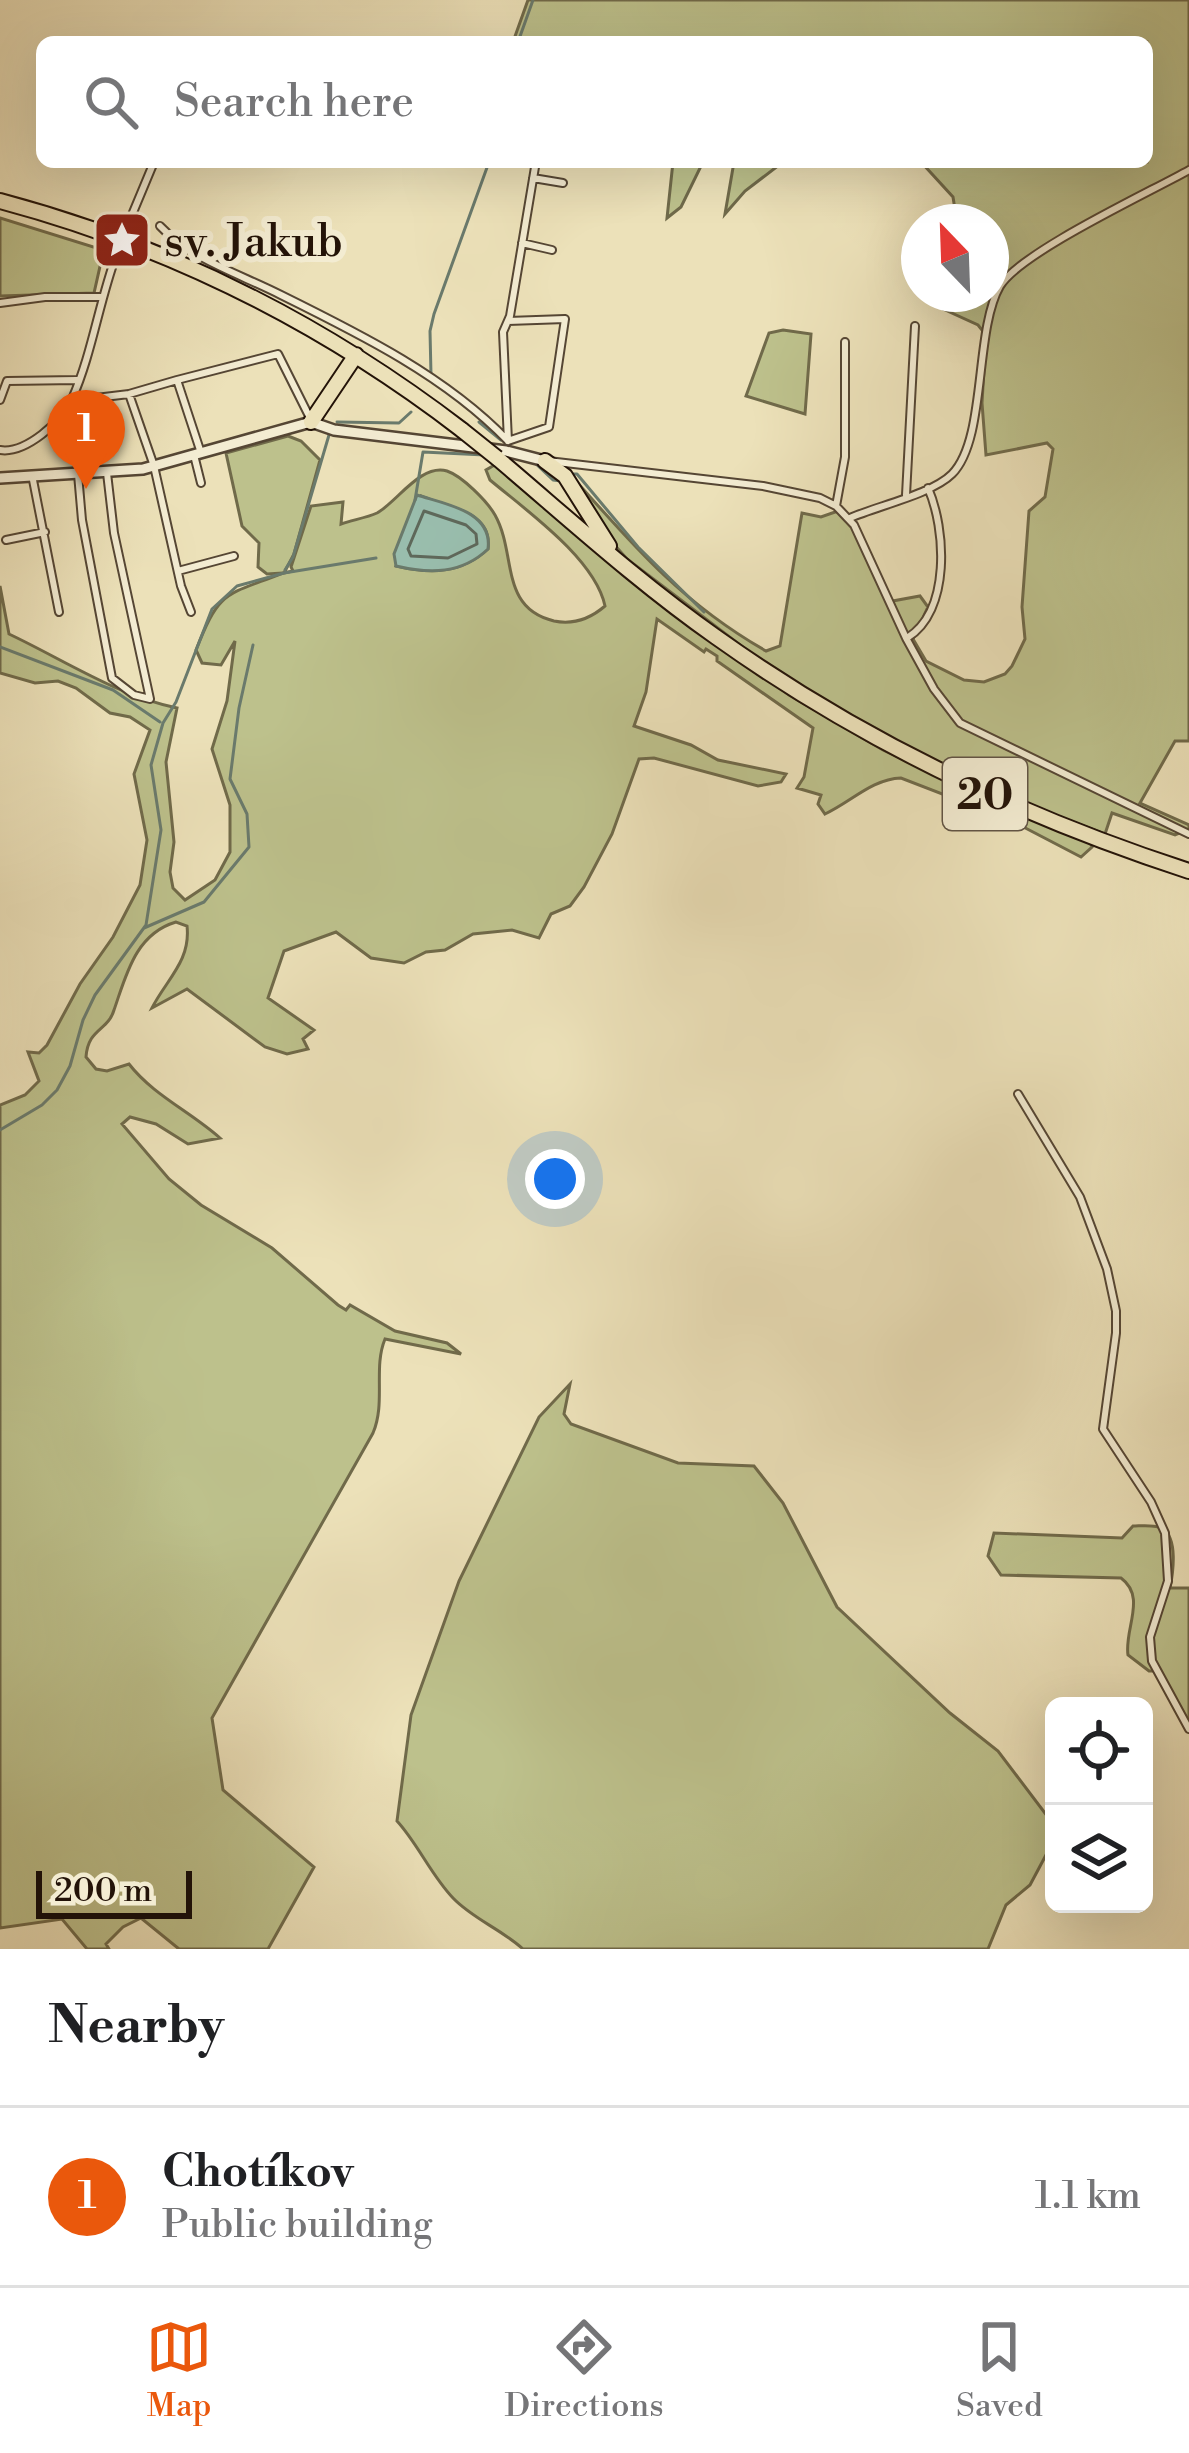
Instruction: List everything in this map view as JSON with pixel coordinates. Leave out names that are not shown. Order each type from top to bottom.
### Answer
[{"type":"main road","name":"20","points":[[0,202],[98,231],[206,274],[356,355],[462,430],[504,450],[628,568],[754,664],[886,745],[1041,818],[1189,871]]},
{"type":"main road","points":[[311,422],[356,355]]},
{"type":"main road","points":[[545,461],[565,476],[628,568]]},
{"type":"street","points":[[129,222],[152,168]]},
{"type":"street","points":[[504,450],[503,332],[535,168]]},
{"type":"street","points":[[850,518],[928,488],[954,472],[967,444],[991,321],[1004,282],[1034,255],[1189,170]]},
{"type":"street","points":[[533,178],[562,183]]},
{"type":"street","points":[[160,226],[205,260],[328,319],[455,395],[504,450]]},
{"type":"street","points":[[523,244],[552,250]]},
{"type":"street","points":[[1,460],[39,435],[71,401],[116,256]]},
{"type":"street","points":[[0,303],[100,297]]},
{"type":"street","points":[[504,450],[549,427],[565,319],[508,321]]},
{"type":"street","points":[[907,495],[915,326]]},
{"type":"street","points":[[836,506],[845,457],[845,342]]},
{"type":"street","points":[[71,401],[129,394],[278,354],[311,422]]},
{"type":"street","points":[[0,400],[6,392],[3,380],[78,380]]},
{"type":"street","points":[[176,380],[198,454],[200,483]]},
{"type":"street","points":[[129,394],[154,466],[191,612]]},
{"type":"street","points":[[0,478],[154,466],[311,422],[334,430],[504,450],[545,461],[802,493],[836,506],[850,518],[943,704],[969,730],[1189,834]]},
{"type":"street","points":[[0,450],[13,451]]},
{"type":"street","points":[[78,474],[82,520],[112,678],[134,695],[150,699],[114,533],[107,473]]},
{"type":"street","points":[[32,475],[59,612]]},
{"type":"street","points":[[906,638],[932,614],[938,578],[941,522],[928,488]]},
{"type":"street","points":[[6,540],[45,532]]},
{"type":"street","points":[[178,571],[234,556]]},
{"type":"street","points":[[1018,1094],[1080,1197],[1107,1269],[1116,1333],[1103,1429],[1165,1532],[1168,1581],[1150,1637],[1153,1661],[1189,1730]]},
{"type":"green space","points":[[528,0],[1189,0],[1189,741],[1175,741],[1140,803],[1189,829],[1175,835],[1112,813],[1105,834],[995,793],[794,686],[627,559],[576,481],[686,595],[766,651],[780,646],[802,513],[821,517],[838,511],[861,541],[887,602],[920,596],[928,607],[913,639],[926,661],[964,680],[984,682],[1005,674],[1025,639],[1022,607],[1029,511],[1045,497],[1053,449],[1047,443],[986,455],[982,403],[986,335],[978,325],[950,312],[1009,312],[1009,204],[954,204],[926,168],[1153,168],[1153,36],[515,36]]},
{"type":"green space","points":[[672,168],[700,168],[681,207],[667,218]]},
{"type":"green space","points":[[733,168],[775,168],[745,191],[725,214]]},
{"type":"green space","points":[[0,218],[100,249],[94,293],[0,296]]},
{"type":"green space","points":[[769,333],[811,334],[805,414],[746,396]]},
{"type":"green space","points":[[288,436],[301,441],[320,460],[294,554],[284,573],[293,571],[311,506],[343,502],[341,524],[377,513],[428,473],[447,471],[474,490],[495,515],[512,578],[525,604],[554,621],[575,621],[594,614],[605,606],[599,588],[558,537],[490,480],[486,470],[498,463],[644,586],[789,695],[883,750],[991,802],[1089,839],[1092,847],[1081,857],[1010,820],[901,778],[871,787],[825,814],[818,804],[821,795],[797,788],[804,777],[813,728],[717,661],[717,656],[657,619],[646,692],[634,726],[691,745],[718,760],[786,774],[781,782],[758,786],[654,758],[639,759],[612,834],[584,887],[570,906],[551,914],[539,938],[512,930],[473,934],[445,950],[426,952],[404,963],[371,958],[336,932],[284,951],[268,998],[314,1030],[303,1039],[308,1049],[287,1054],[265,1047],[187,989],[152,1008],[181,960],[187,926],[176,922],[151,936],[134,958],[111,1017],[90,1040],[86,1057],[96,1069],[107,1071],[129,1064],[149,1085],[220,1138],[188,1144],[156,1124],[130,1117],[122,1124],[169,1179],[201,1205],[272,1248],[338,1305],[346,1310],[350,1305],[395,1331],[447,1343],[461,1354],[385,1339],[373,1433],[212,1718],[223,1790],[314,1867],[268,1949],[179,1949],[141,1918],[123,1927],[106,1944],[109,1949],[87,1949],[62,1919],[0,1928],[0,1105],[25,1095],[39,1081],[28,1052],[39,1053],[47,1045],[140,885],[147,840],[134,774],[150,730],[130,717],[110,713],[58,681],[35,683],[0,673],[0,586],[9,634],[112,686],[177,708],[166,762],[174,842],[170,872],[173,888],[185,900],[215,880],[230,852],[230,805],[212,749],[227,701],[235,641],[221,665],[202,663],[196,650],[212,615],[227,597],[283,573],[267,574],[258,567],[259,543],[242,526],[226,453]],"holes":[[[421,496],[476,519],[484,526],[488,549],[445,570],[396,566]]]},
{"type":"green space","points":[[570,1384],[564,1414],[571,1424],[678,1463],[754,1466],[783,1503],[837,1607],[950,1713],[998,1751],[1045,1813],[1045,1857],[1030,1885],[1006,1905],[988,1949],[523,1949],[453,1898],[397,1821],[411,1715],[459,1581],[539,1417]]},
{"type":"green space","points":[[1133,1526],[1157,1526],[1168,1534],[1173,1557],[1170,1588],[1189,1588],[1189,1725],[1159,1671],[1149,1671],[1128,1655],[1134,1604],[1121,1578],[1001,1575],[988,1556],[994,1533],[1122,1538]]},
{"type":"water","points":[[417,495],[475,518],[488,536],[488,549],[445,570],[396,566],[394,554]]},
{"type":"waterway","points":[[520,36],[533,0]]},
{"type":"waterway","points":[[431,375],[434,314],[487,168]]},
{"type":"waterway","points":[[337,422],[399,423],[411,412]]},
{"type":"waterway","points":[[479,422],[501,440]]},
{"type":"waterway","points":[[285,570],[329,435]]},
{"type":"waterway","points":[[415,500],[423,452],[485,455]]},
{"type":"waterway","points":[[535,463],[553,480],[561,481]]},
{"type":"waterway","points":[[570,474],[577,474],[638,547],[704,612]]},
{"type":"waterway","points":[[0,1130],[42,1105],[57,1090],[95,995],[146,925],[161,830],[151,765],[163,723],[176,702],[212,609],[237,586],[376,558]]},
{"type":"waterway","points":[[144,928],[204,902],[249,847],[247,814],[230,779],[253,645]]},
{"type":"waterway","points":[[0,647],[113,690],[160,722]]},
{"type":"place","name":"sv. Jakub","points":[[122,240]]},
{"type":"place","name":"Chotíkov","points":[[86,489]]}]
